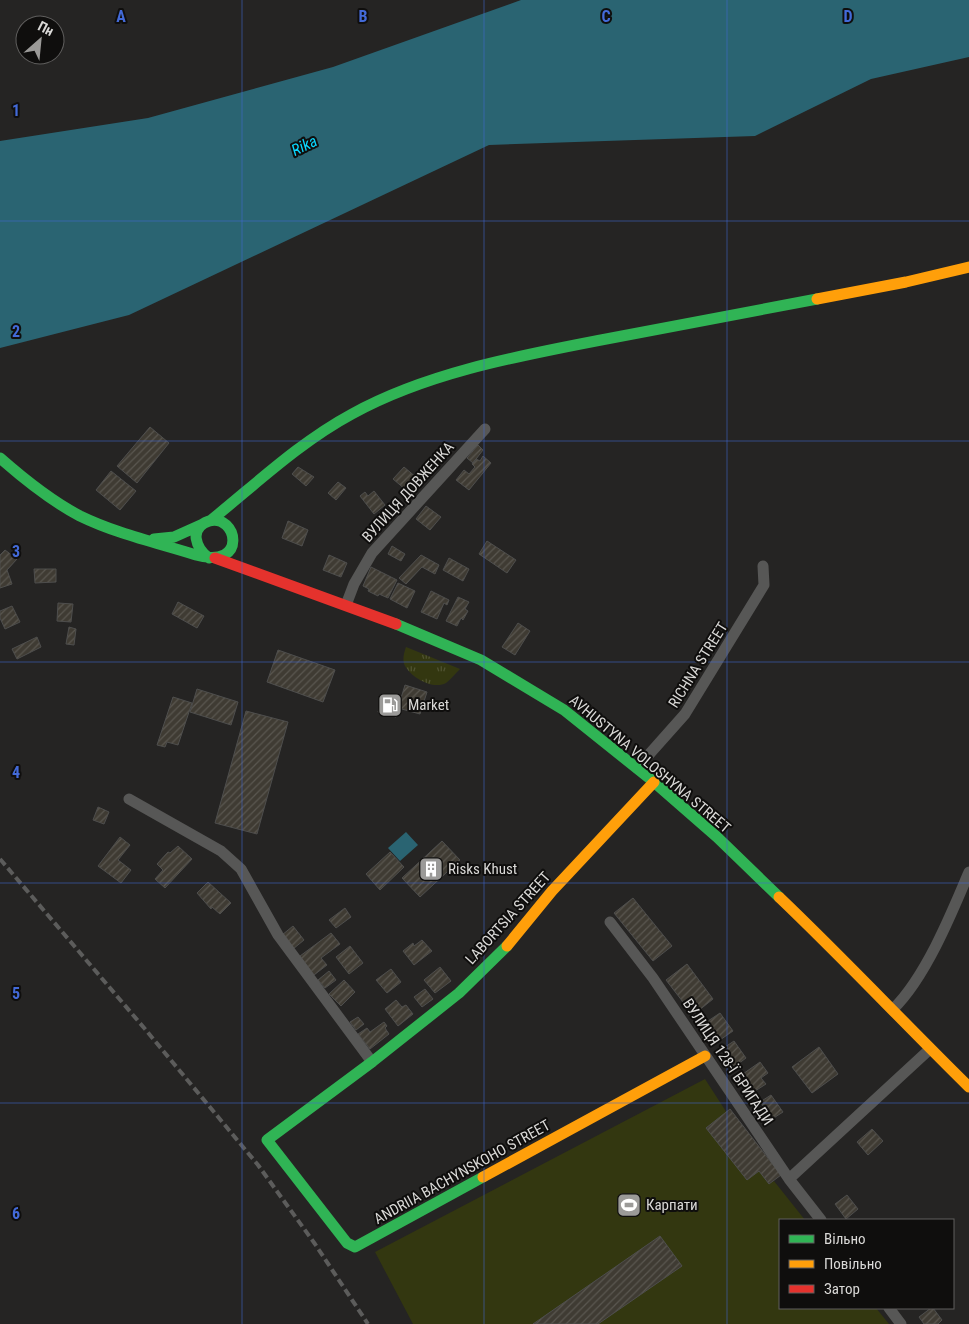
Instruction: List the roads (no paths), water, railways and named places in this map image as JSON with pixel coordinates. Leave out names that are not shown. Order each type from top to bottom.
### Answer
[{"type":"main road","name":"AVHUSTYNA VOLOSHYNA STREET","points":[[148,540],[174,537],[206,523],[317,434],[353,413],[392,394],[436,378],[540,352],[906,282],[969,266]]},
{"type":"main road","name":"AVHUSTYNA VOLOSHYNA STREET","points":[[0,458],[23,479],[70,511],[126,534],[212,558],[387,620],[481,660],[564,710],[654,782],[744,863],[834,949],[969,1087]]},
{"type":"main road","points":[[242,570],[233,542],[229,527],[223,523],[206,523],[196,534],[199,551],[212,558],[226,555],[233,542],[236,514],[250,488]]},
{"type":"main road","name":"LABORTSIA STREET","points":[[267,1140],[372,1062],[459,993],[507,946],[552,891],[654,782]]},
{"type":"main road","name":"ANDRIIA BACHYNSKOHO STREET","points":[[267,1140],[347,1243],[355,1247],[705,1056]]},
{"type":"street","name":"ВУЛИЦЯ ДОВЖЕНКА","points":[[346,605],[354,584],[372,553],[486,429]]},
{"type":"street","name":"RICHNA STREET","points":[[637,768],[686,714],[764,585],[763,566]]},
{"type":"street","points":[[129,799],[221,851],[241,869],[278,935],[372,1062]]},
{"type":"street","points":[[892,1009],[906,997],[925,963],[969,872]]},
{"type":"street","name":"ВУЛИЦЯ 128-Ї БРИГАДИ","points":[[610,922],[653,978],[790,1179],[820,1219]]},
{"type":"street","points":[[790,1179],[930,1049]]},
{"type":"street","points":[[890,1309],[901,1324]]},
{"type":"water","name":"Rika","points":[[521,0],[969,0],[969,57],[871,79],[755,136],[489,145],[129,315],[0,348],[0,141],[148,118],[333,67]]},
{"type":"water","points":[[406,832],[418,845],[400,861],[388,848]]},
{"type":"railway","points":[[0,859],[258,1165],[315,1244],[368,1324]]},
{"type":"place","name":"Market","points":[[390,705]]},
{"type":"place","name":"Risks Khust","points":[[431,869]]},
{"type":"place","name":"Карпати","points":[[629,1205]]}]
